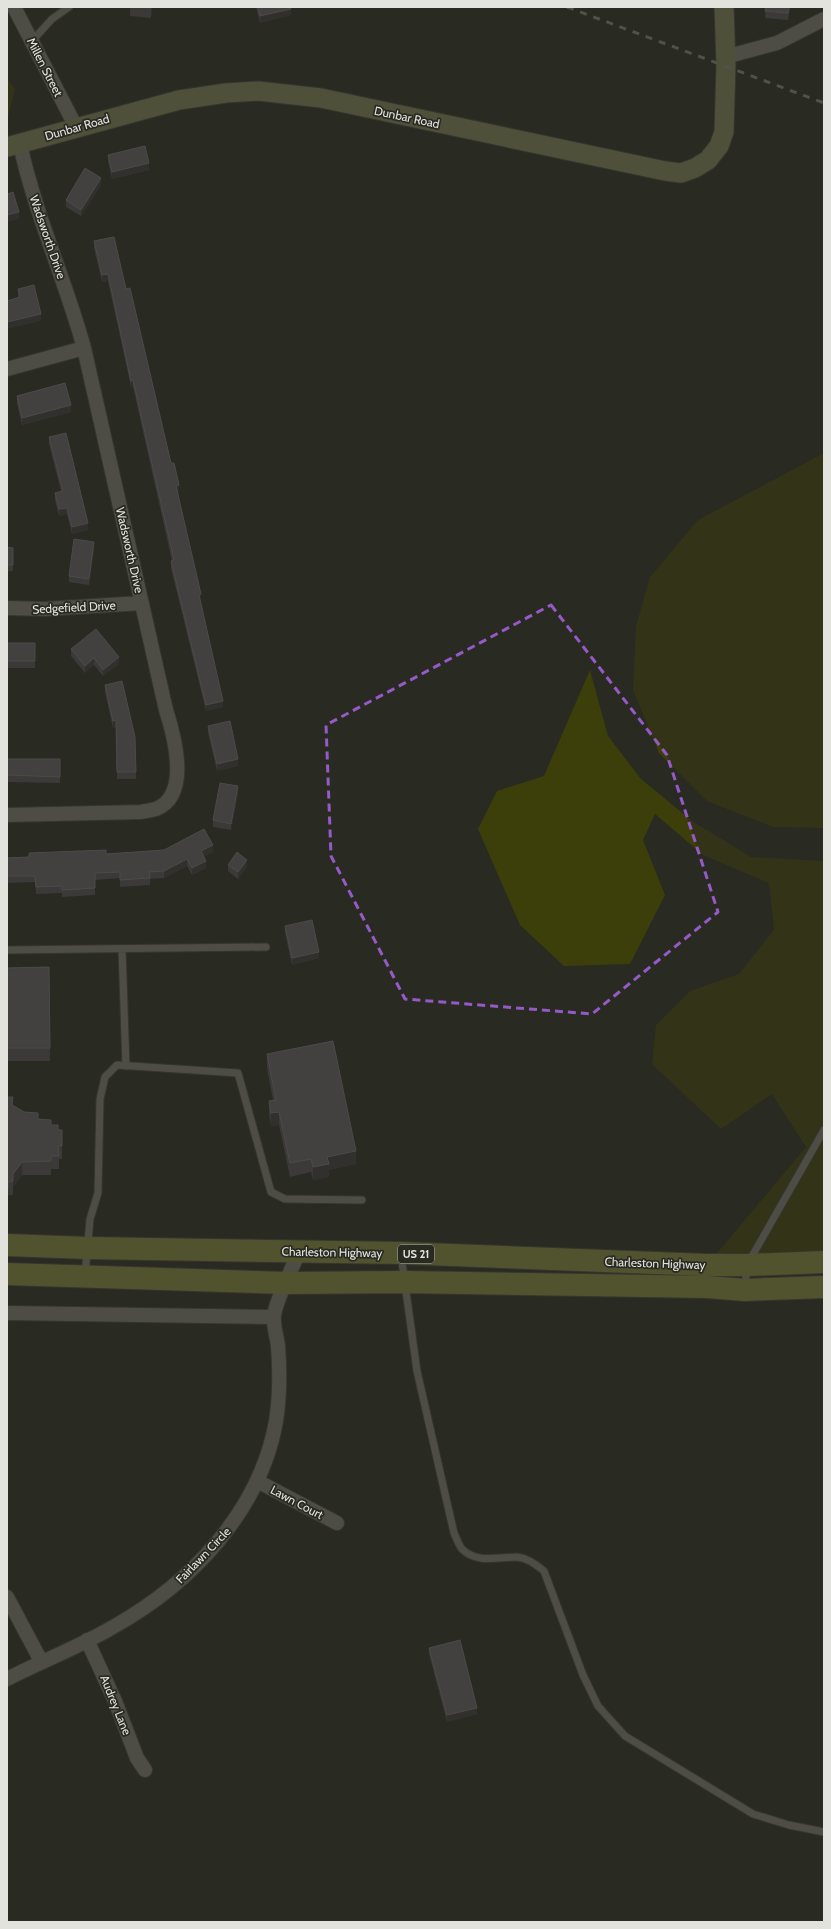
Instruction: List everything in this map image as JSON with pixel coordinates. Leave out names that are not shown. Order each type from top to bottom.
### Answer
[{"type":"main road","name":"Charleston Highway","points":[[7,1245],[88,1248],[401,1253],[747,1266],[824,1262]]},
{"type":"main road","name":"Charleston Highway","points":[[7,1274],[286,1283],[404,1282],[707,1287],[745,1290],[824,1287]]},
{"type":"street","name":"Millen Street","points":[[14,7],[76,127]]},
{"type":"street","name":"Dunbar Road","points":[[14,146],[76,127],[179,100],[226,93],[258,91],[321,98],[681,173],[695,168],[708,160],[719,146],[724,132],[726,61],[724,7]]},
{"type":"street","points":[[726,61],[777,43],[824,19]]},
{"type":"street","name":"Wadsworth Drive","points":[[7,815],[141,812],[157,808],[168,799],[177,782],[176,750],[84,348],[71,303],[14,146]]},
{"type":"street","points":[[7,369],[84,348]]},
{"type":"street","name":"Sedgefield Drive","points":[[7,608],[44,609],[142,603]]},
{"type":"street","name":"Fairlawn Circle","points":[[7,1679],[113,1627],[137,1612],[175,1584],[198,1563],[230,1527],[257,1481],[273,1436],[280,1391],[278,1344],[274,1317],[299,1252]]},
{"type":"street","points":[[7,1313],[274,1317]]},
{"type":"street","name":"Lawn Court","points":[[257,1481],[337,1523]]},
{"type":"street","points":[[7,1597],[41,1661]]},
{"type":"street","name":"Audrey Lane","points":[[87,1640],[115,1701],[137,1758],[145,1770]]},
{"type":"lane","points":[[32,41],[52,19],[69,7]]},
{"type":"lane","points":[[7,950],[266,947]]},
{"type":"lane","points":[[122,949],[126,1066]]},
{"type":"lane","points":[[85,1277],[90,1219],[98,1193],[100,1099],[105,1077],[117,1066],[238,1073],[272,1192],[285,1199],[362,1200]]},
{"type":"lane","points":[[745,1290],[747,1266],[824,1130]]},
{"type":"lane","points":[[401,1253],[417,1371],[454,1532],[462,1549],[475,1557],[496,1560],[518,1557],[532,1561],[544,1571],[583,1675],[598,1706],[626,1736],[753,1814],[789,1825],[824,1832]]},
{"type":"highlighted area","points":[[551,605],[667,755],[718,912],[592,1014],[405,999],[331,856],[326,725]]},
{"type":"shaded area","points":[[7,78],[15,89],[7,121]]},
{"type":"shaded area","points":[[824,453],[824,828],[773,827],[707,801],[659,753],[633,690],[636,626],[650,577],[698,520]]},
{"type":"shaded area","points":[[590,670],[608,736],[641,779],[692,821],[751,857],[824,861],[824,1262],[707,1265],[806,1147],[772,1094],[721,1129],[652,1064],[656,1025],[690,991],[739,974],[774,930],[769,883],[703,855],[655,814],[643,840],[665,895],[630,964],[564,966],[520,925],[478,829],[497,791],[544,776]]},
{"type":"building","points":[[258,7],[290,7],[291,9],[260,16]]},
{"type":"building","points":[[766,7],[789,7],[788,13],[765,11]]},
{"type":"building","points":[[145,146],[149,163],[112,172],[108,155]]},
{"type":"building","points":[[85,168],[101,178],[81,210],[66,200]]},
{"type":"building","points":[[13,192],[19,212],[7,215],[7,194]]},
{"type":"building","points":[[114,237],[126,289],[130,288],[171,463],[174,463],[179,485],[176,486],[201,594],[199,595],[223,701],[206,705],[171,561],[174,560],[133,380],[131,381],[108,274],[102,275],[94,241]]},
{"type":"building","points":[[34,285],[41,314],[7,322],[7,301],[20,297],[18,289]]},
{"type":"building","points":[[65,383],[71,405],[22,418],[17,396]]},
{"type":"building","points":[[66,433],[88,523],[72,527],[67,508],[59,509],[55,493],[63,491],[49,437]]},
{"type":"building","points":[[74,539],[94,542],[89,579],[69,576]]},
{"type":"building","points":[[7,547],[13,548],[13,565],[7,565]]},
{"type":"building","points":[[96,629],[119,657],[103,670],[94,658],[85,666],[71,649]]},
{"type":"building","points":[[7,643],[35,643],[35,661],[7,661]]},
{"type":"building","points":[[122,681],[135,737],[136,772],[117,772],[116,720],[113,721],[105,685]]},
{"type":"building","points":[[230,721],[238,759],[217,764],[208,726]]},
{"type":"building","points":[[7,759],[60,759],[60,777],[7,775]]},
{"type":"building","points":[[220,783],[238,786],[231,824],[213,820]]},
{"type":"building","points":[[204,829],[213,845],[201,851],[206,861],[192,868],[187,859],[164,871],[149,872],[150,878],[120,880],[120,872],[95,873],[95,888],[62,890],[62,886],[36,887],[35,876],[7,876],[7,858],[29,857],[29,853],[106,850],[106,854],[164,850]]},
{"type":"building","points":[[237,852],[247,860],[238,872],[228,865]]},
{"type":"building","points":[[312,920],[319,952],[292,958],[285,926]]},
{"type":"building","points":[[49,967],[50,1048],[7,1048],[7,968]]},
{"type":"building","points":[[333,1041],[356,1151],[327,1157],[329,1164],[313,1167],[311,1159],[290,1163],[279,1112],[271,1113],[269,1101],[276,1100],[267,1054]]},
{"type":"building","points":[[7,1097],[13,1097],[12,1105],[24,1112],[38,1113],[38,1119],[51,1120],[51,1125],[58,1125],[58,1130],[62,1130],[62,1146],[58,1146],[59,1156],[51,1156],[51,1161],[22,1162],[13,1174],[13,1181],[8,1182],[8,1188],[7,1188]]},
{"type":"building","points":[[460,1640],[477,1708],[447,1715],[429,1648]]},
{"type":"railway","points":[[567,7],[824,103]]}]
